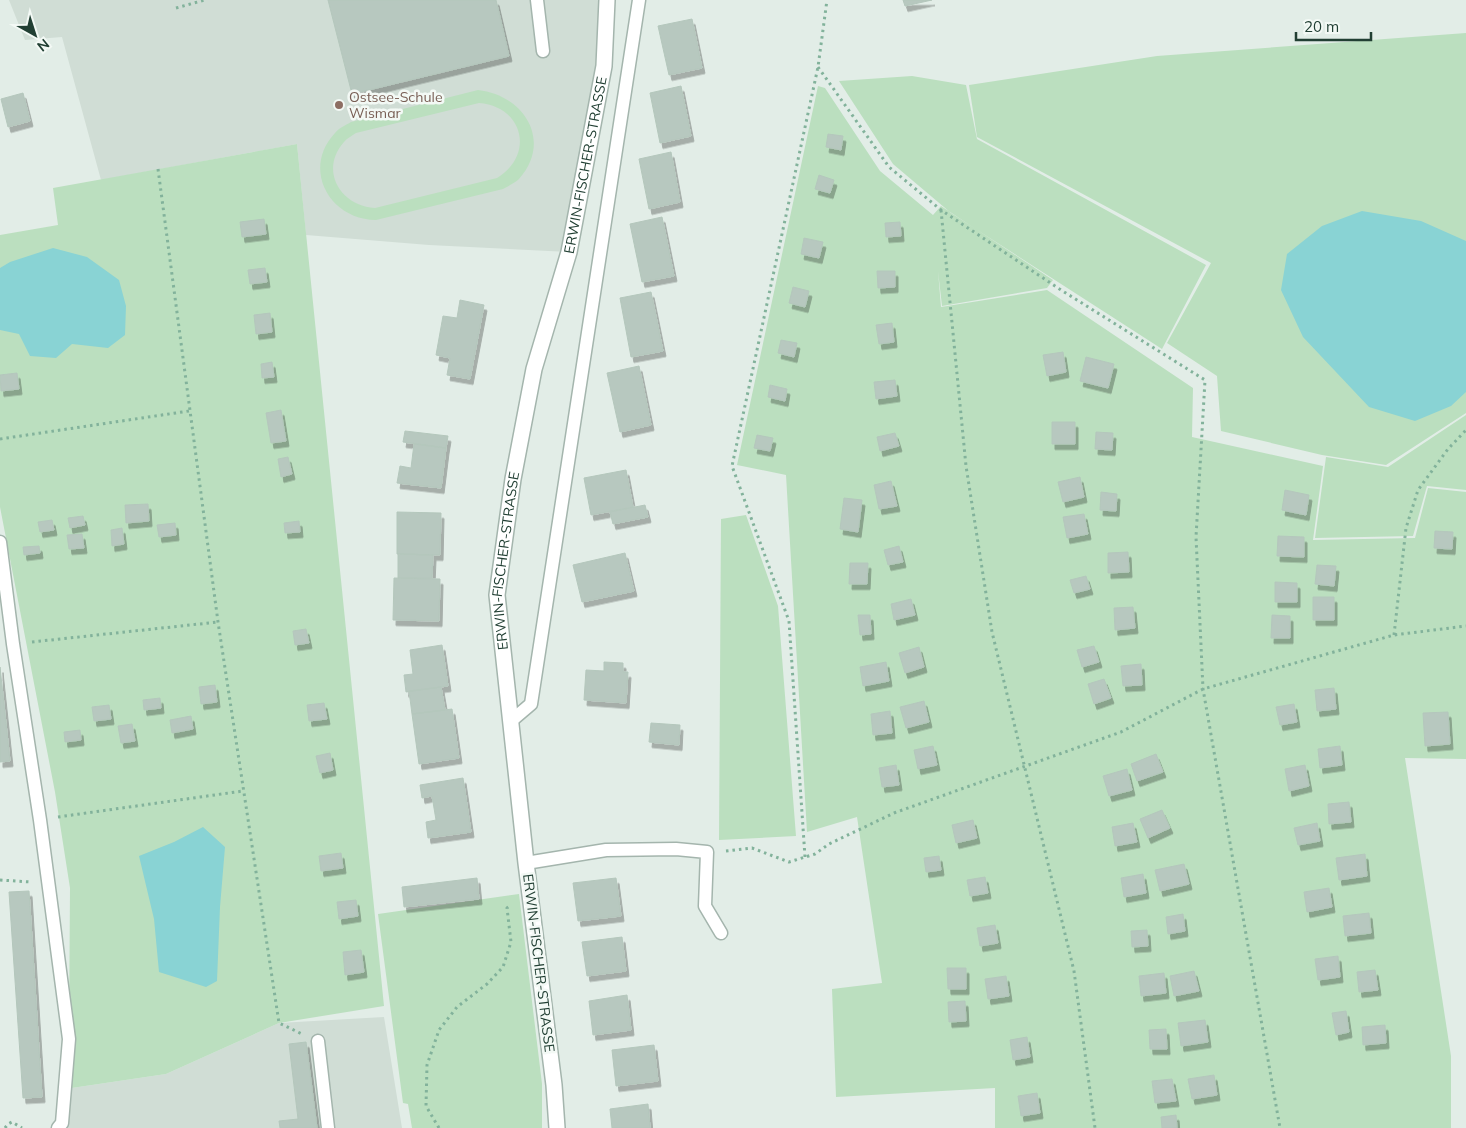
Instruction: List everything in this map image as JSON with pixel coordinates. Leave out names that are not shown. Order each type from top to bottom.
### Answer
[{"type":"street","name":"ERWIN-FISCHER-STRASSE","points":[[556,1128],[554,1085],[526,863],[497,595],[513,478],[534,369],[569,252],[604,66],[607,0]]},
{"type":"lane","points":[[537,0],[542,51]]},
{"type":"lane","points":[[511,721],[531,704],[639,0]]},
{"type":"lane","points":[[0,542],[13,644],[49,883],[68,1039],[62,1123],[58,1128]]},
{"type":"lane","points":[[526,863],[606,850],[676,849],[707,852],[705,906],[721,933]]},
{"type":"lane","points":[[318,1041],[328,1128]]},
{"type":"path","points":[[176,8],[205,0]]},
{"type":"path","points":[[806,857],[790,621],[732,466],[818,67],[826,0]]},
{"type":"path","points":[[818,67],[889,167],[941,210],[1061,290],[1205,380],[1196,538],[1204,689],[1280,1128]]},
{"type":"path","points":[[158,169],[218,622],[279,1023],[318,1041]]},
{"type":"path","points":[[941,210],[966,466],[992,632],[1074,971],[1095,1128]]},
{"type":"path","points":[[0,439],[189,411]]},
{"type":"path","points":[[1394,635],[1406,528],[1418,490],[1448,449],[1466,430]]},
{"type":"path","points":[[13,644],[218,622]]},
{"type":"path","points":[[707,852],[752,848],[789,862],[806,857],[894,813],[1121,732],[1204,689],[1394,635],[1466,626]]},
{"type":"path","points":[[40,820],[243,791]]},
{"type":"path","points":[[0,880],[49,883]]},
{"type":"path","points":[[439,1128],[426,1106],[427,1065],[439,1030],[456,1008],[487,984],[503,967],[511,942],[507,908],[514,903],[531,900]]},
{"type":"path","points":[[5,1128],[12,1122],[22,1128]]},
{"type":"shaded area","name":"Ostsee-Schule Wismar","points":[[9,0],[607,0],[569,252],[429,245],[306,235],[297,144],[101,180],[62,37],[25,40]]},
{"type":"shaded area","points":[[384,1017],[402,1128],[58,1128],[65,1089],[166,1074],[279,1023]]},
{"type":"green space","points":[[1466,33],[1466,413],[1386,465],[1322,455],[1221,431],[1217,376],[1167,343],[1211,263],[977,137],[969,85],[1157,56]]},
{"type":"green space","points":[[912,76],[966,85],[977,139],[1206,265],[1162,349],[951,213],[893,164],[839,81]]},
{"type":"green space","points":[[818,86],[825,88],[880,171],[933,215],[941,206],[1053,280],[1047,288],[942,306],[938,271],[941,307],[1047,290],[1193,388],[1192,437],[1323,466],[1313,540],[1415,538],[1428,488],[1466,492],[1466,759],[1405,758],[1451,1056],[1451,1128],[995,1128],[995,1088],[836,1097],[832,989],[882,983],[857,817],[807,832],[786,475],[737,465]]},
{"type":"green space","points":[[478,90],[494,94],[509,101],[520,110],[528,122],[533,135],[533,150],[529,164],[519,179],[503,189],[376,220],[360,218],[345,211],[334,202],[326,190],[321,176],[321,162],[325,147],[337,131],[351,122]],"holes":[[[479,103],[494,106],[514,122],[519,133],[520,145],[517,157],[509,168],[497,178],[375,208],[363,206],[352,201],[343,194],[337,185],[333,164],[337,153],[345,141],[356,133]]]},
{"type":"green space","points":[[297,144],[384,1006],[279,1023],[166,1074],[65,1089],[69,1039],[70,888],[55,792],[0,507],[0,235],[58,225],[53,188]]},
{"type":"green space","points":[[1466,415],[1466,490],[1427,486],[1413,536],[1315,538],[1326,457],[1388,467]]},
{"type":"green space","points":[[746,515],[778,606],[796,836],[719,840],[721,519]]},
{"type":"green space","points":[[519,894],[542,1084],[542,1128],[412,1128],[408,1104],[403,1103],[378,914]]},
{"type":"water","points":[[1362,211],[1421,221],[1466,241],[1466,392],[1451,406],[1415,421],[1369,407],[1303,337],[1281,290],[1287,254],[1322,226]]},
{"type":"water","points":[[53,248],[87,257],[119,280],[126,306],[125,335],[108,348],[72,344],[56,358],[30,356],[19,334],[0,330],[0,268],[10,262]]},
{"type":"water","points":[[203,827],[225,847],[217,981],[206,987],[159,972],[154,919],[139,856],[174,842]]},
{"type":"building","points":[[328,0],[496,0],[509,56],[352,94]]},
{"type":"building","points":[[903,0],[932,0],[905,6]]},
{"type":"building","points":[[692,19],[702,68],[669,75],[658,26]]},
{"type":"building","points":[[681,86],[691,136],[660,143],[650,93]]},
{"type":"building","points":[[23,93],[30,121],[8,127],[1,99]]},
{"type":"building","points":[[828,134],[843,136],[841,150],[826,147]]},
{"type":"building","points":[[671,152],[680,202],[649,209],[639,159]]},
{"type":"building","points":[[819,175],[834,180],[830,193],[815,189]]},
{"type":"building","points":[[662,217],[674,276],[642,282],[630,224]]},
{"type":"building","points":[[264,219],[266,234],[242,237],[240,222]]},
{"type":"building","points":[[900,222],[901,236],[886,237],[885,223]]},
{"type":"building","points":[[804,238],[823,242],[819,258],[801,254]]},
{"type":"building","points":[[265,268],[267,282],[250,284],[248,270]]},
{"type":"building","points":[[877,271],[895,271],[895,287],[878,288]]},
{"type":"building","points":[[793,287],[809,291],[805,307],[789,303]]},
{"type":"building","points":[[651,292],[663,351],[631,357],[620,298]]},
{"type":"building","points":[[460,300],[484,305],[470,379],[447,375],[450,358],[436,355],[443,316],[457,318]]},
{"type":"building","points":[[270,313],[272,332],[256,334],[254,315]]},
{"type":"building","points":[[892,323],[894,342],[879,344],[876,325]]},
{"type":"building","points":[[781,340],[797,343],[794,357],[778,353]]},
{"type":"building","points":[[1063,352],[1066,372],[1047,376],[1043,355]]},
{"type":"building","points":[[1086,357],[1114,364],[1108,388],[1080,381]]},
{"type":"building","points":[[272,362],[274,377],[262,378],[261,364]]},
{"type":"building","points":[[639,366],[651,425],[620,432],[607,373]]},
{"type":"building","points":[[17,373],[19,389],[1,391],[0,375]]},
{"type":"building","points":[[895,380],[897,396],[876,399],[874,382]]},
{"type":"building","points":[[770,385],[787,389],[785,401],[768,397]]},
{"type":"building","points":[[281,410],[286,441],[271,443],[266,413]]},
{"type":"building","points":[[1052,422],[1075,422],[1075,444],[1052,444]]},
{"type":"building","points":[[405,431],[448,436],[446,448],[403,442]]},
{"type":"building","points":[[1096,432],[1113,433],[1112,450],[1095,449]]},
{"type":"building","points":[[895,433],[899,446],[880,451],[877,437]]},
{"type":"building","points":[[757,435],[773,438],[770,451],[754,448]]},
{"type":"building","points":[[414,444],[446,448],[441,488],[397,483],[400,466],[411,468]]},
{"type":"building","points":[[288,457],[292,474],[281,477],[278,459]]},
{"type":"building","points":[[626,470],[633,507],[591,515],[584,478]]},
{"type":"building","points":[[1080,477],[1084,497],[1063,502],[1058,482]]},
{"type":"building","points":[[891,481],[897,506],[879,509],[874,485]]},
{"type":"building","points":[[1285,490],[1309,495],[1306,515],[1282,510]]},
{"type":"building","points":[[1101,492],[1117,494],[1116,511],[1100,510]]},
{"type":"building","points":[[844,498],[862,500],[858,532],[840,529]]},
{"type":"building","points":[[148,504],[149,521],[126,523],[125,505]]},
{"type":"building","points":[[645,505],[648,517],[613,524],[610,512]]},
{"type":"building","points":[[397,512],[441,513],[440,555],[397,554]]},
{"type":"building","points":[[1084,514],[1088,534],[1067,538],[1063,517]]},
{"type":"building","points":[[83,516],[85,525],[70,528],[68,518]]},
{"type":"building","points":[[52,520],[54,530],[40,532],[38,522]]},
{"type":"building","points":[[299,521],[300,532],[285,533],[284,523]]},
{"type":"building","points":[[175,523],[176,535],[159,537],[157,525]]},
{"type":"building","points":[[122,528],[124,544],[112,546],[111,530]]},
{"type":"building","points":[[1435,531],[1453,532],[1452,549],[1434,548]]},
{"type":"building","points":[[82,534],[84,548],[69,549],[67,535]]},
{"type":"building","points":[[1278,536],[1304,537],[1304,557],[1277,556]]},
{"type":"building","points":[[39,546],[40,553],[24,555],[23,547]]},
{"type":"building","points":[[899,546],[903,562],[888,565],[884,550]]},
{"type":"building","points":[[1128,552],[1129,572],[1108,573],[1108,553]]},
{"type":"building","points":[[625,553],[634,591],[582,602],[573,565]]},
{"type":"building","points":[[398,554],[433,555],[432,578],[398,578]]},
{"type":"building","points":[[850,563],[868,563],[867,584],[849,584]]},
{"type":"building","points":[[1317,565],[1336,566],[1334,586],[1315,584]]},
{"type":"building","points":[[1086,576],[1090,589],[1074,593],[1070,580]]},
{"type":"building","points":[[394,578],[440,579],[439,621],[393,620]]},
{"type":"building","points":[[1275,582],[1297,583],[1297,602],[1275,602]]},
{"type":"building","points":[[1313,597],[1334,597],[1334,620],[1313,620]]},
{"type":"building","points":[[911,599],[915,615],[894,620],[891,604]]},
{"type":"building","points":[[1133,607],[1135,628],[1115,630],[1114,608]]},
{"type":"building","points":[[858,615],[870,615],[871,634],[860,635]]},
{"type":"building","points":[[1272,615],[1290,616],[1290,638],[1271,638]]},
{"type":"building","points":[[306,629],[309,643],[295,645],[293,631]]},
{"type":"building","points":[[442,645],[448,686],[406,692],[404,675],[413,674],[410,650]]},
{"type":"building","points":[[1094,646],[1099,662],[1082,667],[1077,650]]},
{"type":"building","points":[[919,647],[924,667],[905,673],[899,653]]},
{"type":"building","points":[[604,662],[623,663],[623,672],[628,672],[626,703],[584,700],[586,670],[604,671]]},
{"type":"building","points":[[886,662],[889,681],[863,686],[860,667]]},
{"type":"building","points":[[1141,664],[1142,685],[1123,686],[1121,666]]},
{"type":"building","points":[[0,667],[10,761],[0,762]]},
{"type":"building","points":[[1104,679],[1111,698],[1094,704],[1088,684]]},
{"type":"building","points":[[215,685],[217,702],[201,704],[199,687]]},
{"type":"building","points":[[441,687],[445,710],[412,714],[409,691]]},
{"type":"building","points":[[1334,688],[1336,709],[1317,711],[1315,690]]},
{"type":"building","points":[[160,698],[161,708],[144,710],[143,700]]},
{"type":"building","points":[[924,701],[929,722],[906,728],[900,707]]},
{"type":"building","points":[[324,703],[327,719],[309,721],[307,705]]},
{"type":"building","points":[[1294,704],[1297,722],[1280,725],[1276,707]]},
{"type":"building","points":[[109,705],[111,719],[94,721],[92,707]]},
{"type":"building","points":[[452,709],[459,758],[419,764],[412,714]]},
{"type":"building","points":[[890,711],[892,733],[873,735],[871,714]]},
{"type":"building","points":[[1448,712],[1450,744],[1425,746],[1423,713]]},
{"type":"building","points":[[191,716],[193,729],[172,733],[170,720]]},
{"type":"building","points":[[651,723],[680,725],[679,745],[649,742]]},
{"type":"building","points":[[132,724],[135,741],[121,743],[118,726]]},
{"type":"building","points":[[80,730],[81,740],[65,742],[64,732]]},
{"type":"building","points":[[933,746],[937,765],[918,769],[914,750]]},
{"type":"building","points":[[1340,746],[1342,765],[1320,768],[1318,749]]},
{"type":"building","points":[[330,753],[333,770],[320,773],[316,756]]},
{"type":"building","points":[[1156,754],[1163,772],[1137,781],[1131,764]]},
{"type":"building","points":[[896,765],[899,785],[882,787],[879,768]]},
{"type":"building","points":[[1305,765],[1309,786],[1289,791],[1285,769]]},
{"type":"building","points":[[1127,769],[1132,790],[1109,796],[1103,776]]},
{"type":"building","points":[[463,778],[471,832],[428,838],[426,822],[436,820],[432,796],[422,798],[420,785]]},
{"type":"building","points":[[1349,802],[1351,822],[1329,824],[1328,804]]},
{"type":"building","points":[[1162,810],[1170,828],[1148,838],[1140,819]]},
{"type":"building","points":[[973,820],[977,838],[956,843],[952,825]]},
{"type":"building","points":[[1133,823],[1137,842],[1115,846],[1112,827]]},
{"type":"building","points":[[1317,823],[1320,841],[1298,845],[1294,828]]},
{"type":"building","points":[[341,853],[343,868],[321,871],[319,856]]},
{"type":"building","points":[[1365,854],[1367,876],[1339,880],[1336,858]]},
{"type":"building","points":[[939,856],[941,870],[926,872],[924,858]]},
{"type":"building","points":[[1184,864],[1189,884],[1160,891],[1155,870]]},
{"type":"building","points":[[1143,874],[1146,893],[1124,897],[1121,878]]},
{"type":"building","points":[[985,877],[988,893],[970,896],[967,880]]},
{"type":"building","points":[[477,878],[479,899],[404,907],[402,887]]},
{"type":"building","points":[[616,878],[621,916],[578,921],[573,883]]},
{"type":"building","points":[[1329,888],[1332,907],[1307,912],[1304,892]]},
{"type":"building","points":[[29,891],[42,1097],[23,1098],[9,892]]},
{"type":"building","points":[[356,900],[358,916],[339,919],[337,902]]},
{"type":"building","points":[[1369,913],[1371,933],[1345,936],[1343,916]]},
{"type":"building","points":[[1183,914],[1185,931],[1168,934],[1166,917]]},
{"type":"building","points":[[995,925],[998,943],[980,946],[977,928]]},
{"type":"building","points":[[1147,930],[1148,946],[1132,947],[1131,931]]},
{"type":"building","points":[[622,937],[626,971],[587,976],[582,942]]},
{"type":"building","points":[[361,950],[364,972],[345,975],[343,952]]},
{"type":"building","points":[[1338,956],[1340,977],[1318,980],[1315,959]]},
{"type":"building","points":[[947,968],[966,968],[966,989],[948,989]]},
{"type":"building","points":[[1375,970],[1378,990],[1359,992],[1357,972]]},
{"type":"building","points":[[1194,971],[1199,991],[1174,996],[1170,976]]},
{"type":"building","points":[[1164,973],[1166,993],[1141,996],[1139,976]]},
{"type":"building","points":[[1006,976],[1009,996],[988,999],[985,979]]},
{"type":"building","points":[[627,995],[631,1030],[593,1035],[589,1001]]},
{"type":"building","points":[[965,1001],[966,1021],[949,1022],[948,1002]]},
{"type":"building","points":[[1346,1011],[1349,1032],[1336,1035],[1332,1013]]},
{"type":"building","points":[[1205,1020],[1208,1042],[1181,1046],[1178,1023]]},
{"type":"building","points":[[1385,1025],[1386,1043],[1363,1045],[1362,1027]]},
{"type":"building","points":[[1166,1029],[1167,1049],[1150,1049],[1149,1030]]},
{"type":"building","points":[[1027,1037],[1030,1057],[1013,1060],[1010,1040]]},
{"type":"building","points":[[306,1042],[317,1128],[280,1128],[279,1121],[298,1119],[289,1044]]},
{"type":"building","points":[[654,1045],[658,1081],[616,1086],[612,1050]]},
{"type":"building","points":[[1214,1075],[1217,1095],[1192,1099],[1188,1079]]},
{"type":"building","points":[[1172,1079],[1176,1101],[1155,1103],[1152,1081]]},
{"type":"building","points":[[1037,1093],[1040,1113],[1021,1116],[1018,1096]]},
{"type":"building","points":[[648,1104],[650,1128],[612,1128],[610,1109]]},
{"type":"building","points":[[1176,1115],[1177,1128],[1162,1128],[1161,1117]]},
{"type":"place","name":"Ostsee-Schule Wismar","points":[[339,105]]}]
